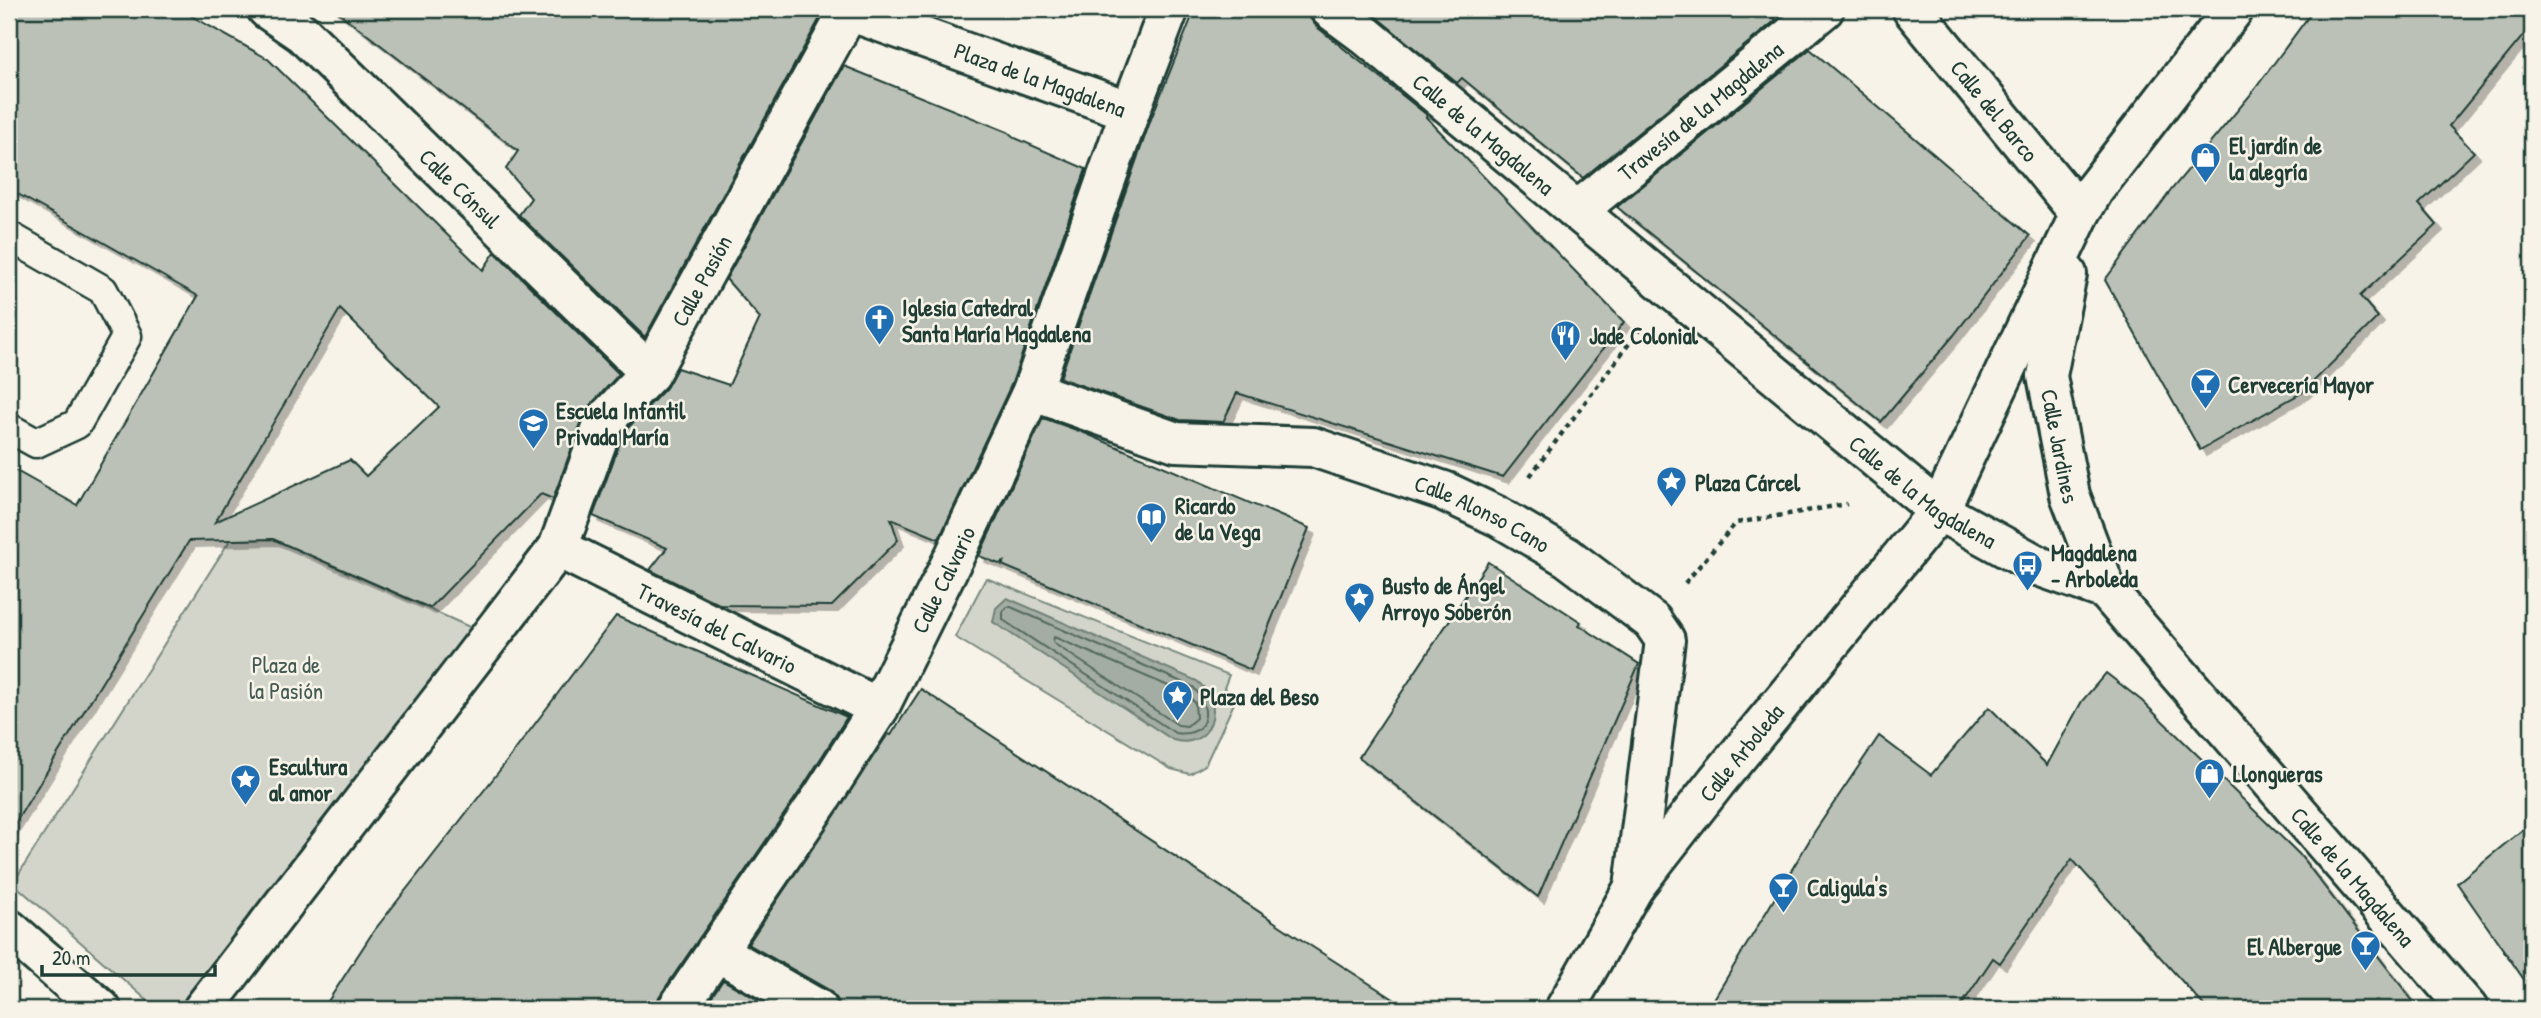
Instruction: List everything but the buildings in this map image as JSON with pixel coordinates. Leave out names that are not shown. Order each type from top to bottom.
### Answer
[{"type":"street","name":"Calle Cónsul","points":[[267,9],[302,33],[650,373]]},
{"type":"street","name":"Plaza de la Magdalena","points":[[850,10],[1130,111],[1168,9]]},
{"type":"street","name":"Calle de la Magdalena","points":[[1330,9],[1939,511],[2040,567],[2106,590],[2468,1009]]},
{"type":"street","name":"Travesía de la Magdalena","points":[[1577,211],[1824,9]]},
{"type":"street","name":"Calle del Barco","points":[[1912,9],[2080,214]]},
{"type":"street","name":"Calle Jardines","points":[[1939,511],[2080,214],[2094,190],[2234,9]]},
{"type":"street","name":"Calle Pasión","points":[[558,548],[604,420],[650,373],[850,10]]},
{"type":"street","name":"Calle Calvario","points":[[677,1009],[822,797],[879,708],[1032,391],[1130,111]]},
{"type":"street","name":"Calle Jardines","points":[[2080,214],[2047,376],[2070,495],[2106,590]]},
{"type":"street","name":"Calle Alonso Cano","points":[[1032,391],[1176,442],[1313,447],[1444,491],[1499,517],[1567,557],[1652,621]]},
{"type":"street","name":"Calle Arboleda","points":[[1565,1009],[1634,887],[1717,781],[1939,511]]},
{"type":"street","name":"Travesía del Calvario","points":[[558,548],[879,708]]},
{"type":"street","points":[[203,1009],[558,548]]},
{"type":"street","points":[[1634,887],[1665,640],[1652,621]]},
{"type":"street","points":[[9,929],[101,1009]]},
{"type":"street","points":[[716,951],[818,1009]]},
{"type":"lane","points":[[9,236],[103,290],[127,336],[77,424],[36,443],[9,428]]},
{"type":"path","points":[[1499,517],[1640,328]]},
{"type":"path","points":[[1652,621],[1737,523],[1847,504]]},
{"type":"green space","name":"Plaza de la Pasión","points":[[273,539],[474,629],[190,1009],[157,1009],[13,883],[230,540]]},
{"type":"green space","points":[[986,578],[1229,675],[1224,688],[1237,697],[1205,765],[1190,774],[1171,769],[955,637]]},
{"type":"water","points":[[1007,598],[1197,681],[1208,692],[1212,701],[1211,723],[1208,729],[1197,739],[1184,742],[1173,740],[993,622],[996,608]]},
{"type":"place","name":"El jardín de la alegría","points":[[2206,185]]},
{"type":"place","name":"Iglesia Catedral Santa María Magdalena","points":[[879,347]]},
{"type":"place","name":"Jade Colonial","points":[[1566,362]]},
{"type":"place","name":"Cervecería Mayor","points":[[2205,411]]},
{"type":"place","name":"Escuela Infantil Privada María","points":[[533,450]]},
{"type":"place","name":"Plaza Cárcel","points":[[1672,509]]},
{"type":"place","name":"Ricardo de la Vega","points":[[1152,545]]},
{"type":"place","name":"Magdalena - Arboleda","points":[[2028,592]]},
{"type":"place","name":"Busto de Ángel Arroyo Soberón","points":[[1359,625]]},
{"type":"place","name":"Plaza del Beso","points":[[1177,723]]},
{"type":"place","name":"Llongueras","points":[[2210,800]]},
{"type":"place","name":"Escultura al amor","points":[[246,806]]},
{"type":"place","name":"Caligula's","points":[[1784,914]]},
{"type":"place","name":"El Albergue","points":[[2365,973]]}]
